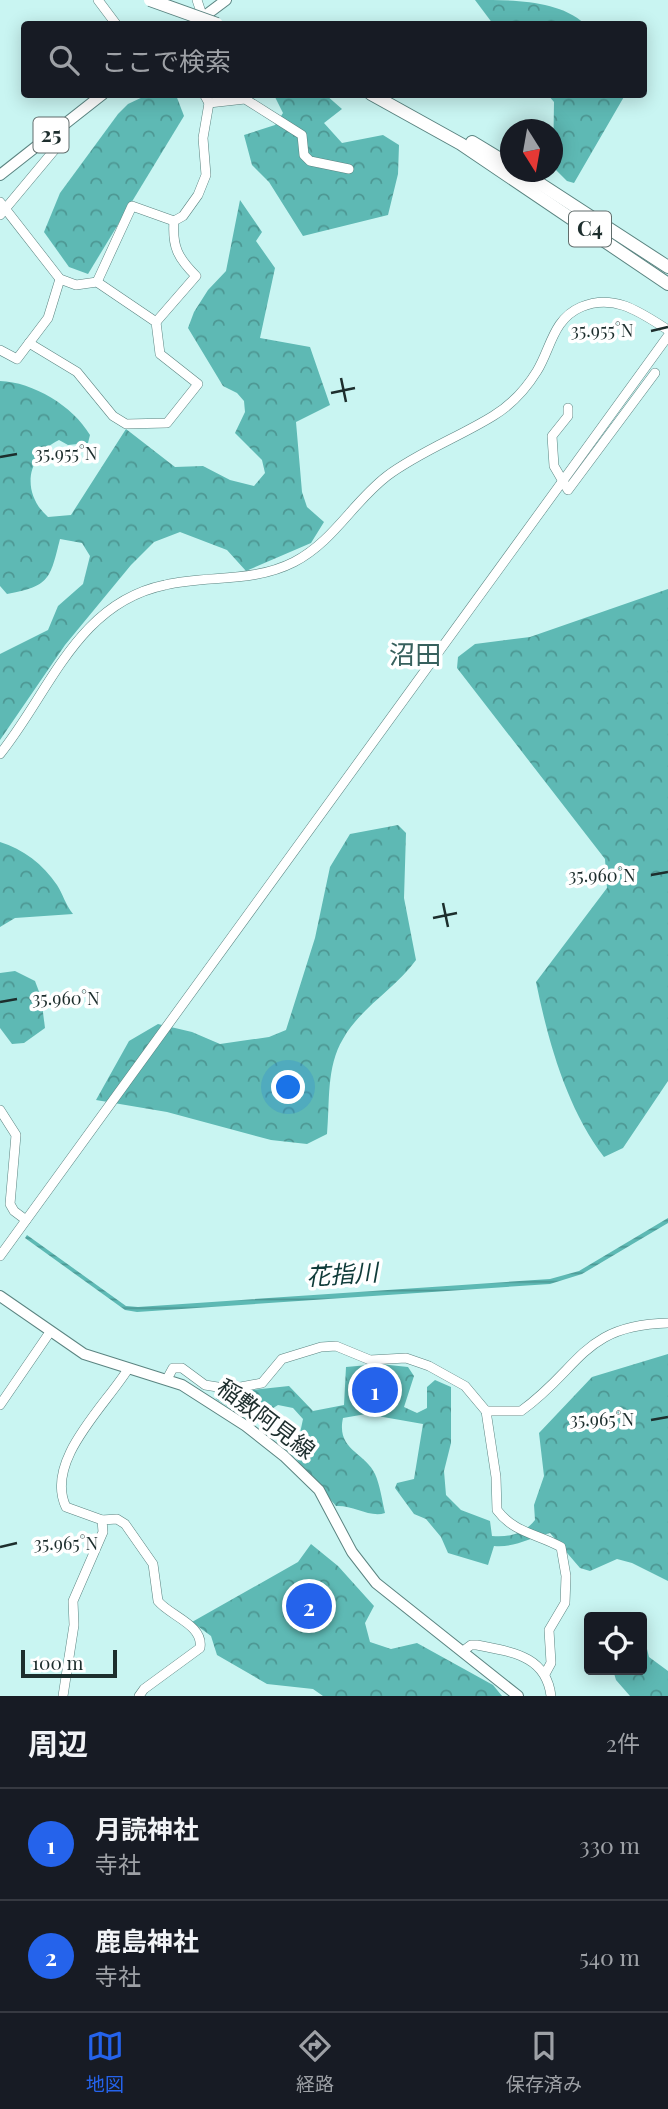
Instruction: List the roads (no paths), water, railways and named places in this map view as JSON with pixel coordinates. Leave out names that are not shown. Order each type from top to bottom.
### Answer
[{"type":"highway","points":[[150,0],[208,21]]},
{"type":"highway","name":"C4","points":[[378,98],[481,157],[668,284]]},
{"type":"highway","points":[[389,98],[500,159]]},
{"type":"highway","name":"C4","points":[[537,182],[668,267]]},
{"type":"main road","points":[[199,21],[226,0]]},
{"type":"main road","name":"25","points":[[0,176],[98,98]]},
{"type":"main road","name":"稲敷阿見線","points":[[0,1296],[83,1354],[167,1379],[212,1401],[305,1474],[332,1510],[352,1552],[376,1583],[518,1696]]},
{"type":"street","points":[[98,0],[114,21]]},
{"type":"street","points":[[197,0],[199,21]]},
{"type":"street","points":[[97,282],[132,206],[174,221],[183,216],[198,195],[206,175],[203,138],[206,99],[245,99],[302,135],[304,155],[310,162],[349,169]]},
{"type":"street","points":[[29,344],[77,372],[113,416],[126,424],[167,423],[198,384],[160,354],[156,322],[97,282],[76,285],[60,279],[2,209],[56,148],[54,132]]},
{"type":"street","points":[[156,322],[197,276],[180,260],[173,242],[174,221]]},
{"type":"street","points":[[0,350],[17,359],[48,318],[60,279]]},
{"type":"street","points":[[0,754],[78,638],[104,613],[137,593],[155,587],[262,574],[279,569],[313,551],[338,530],[387,477],[494,415],[519,395],[537,372],[557,328],[573,311],[596,303],[618,303],[636,310],[668,330]]},
{"type":"street","points":[[0,1256],[668,336]]},
{"type":"street","points":[[568,408],[568,416],[552,436],[554,466],[568,490],[655,373]]},
{"type":"street","points":[[0,1110],[16,1135],[10,1204],[14,1211],[26,1220]]},
{"type":"street","points":[[486,1411],[521,1411],[605,1335],[632,1326],[668,1323]]},
{"type":"street","points":[[0,1405],[50,1332]]},
{"type":"street","points":[[167,1379],[173,1368],[182,1368],[205,1385],[230,1389],[245,1388],[262,1383],[282,1359],[321,1346],[336,1346],[359,1358],[415,1360],[465,1386],[486,1411],[496,1477],[497,1510],[518,1530],[547,1539],[561,1547],[566,1576],[565,1604],[549,1630],[551,1663],[545,1674]]},
{"type":"street","points":[[128,1369],[88,1420],[60,1483],[66,1507],[102,1520],[117,1519],[125,1524],[153,1564],[158,1601],[196,1631],[200,1638],[200,1648],[139,1696]]},
{"type":"street","points":[[63,1696],[74,1625],[73,1601],[103,1532],[102,1520]]},
{"type":"street","points":[[463,1651],[477,1644],[521,1654],[545,1674],[551,1696]]},
{"type":"place","name":"月読神社","points":[[375,1390]]},
{"type":"place","name":"鹿島神社","points":[[309,1606]]},
{"type":"district","name":"沼田","points":[[415,655]]},
{"type":"water label","name":"花指川","points":[[342,1275]]}]
